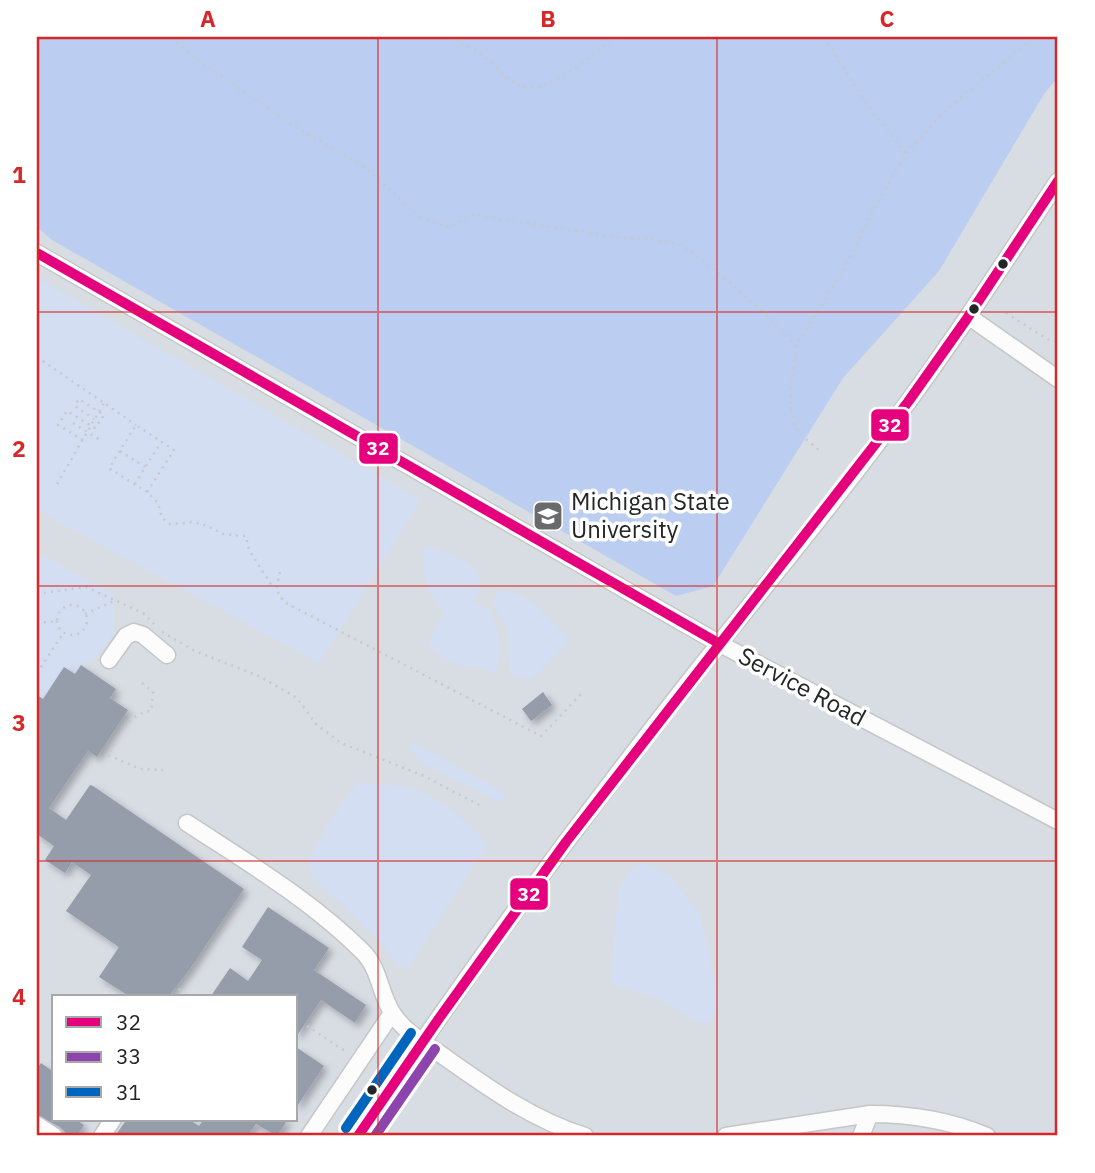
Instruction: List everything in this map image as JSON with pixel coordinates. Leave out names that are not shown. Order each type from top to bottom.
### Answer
[{"type":"street","points":[[358,1136],[522,901],[849,482],[968,316],[1058,181]]},
{"type":"street","name":"Service Road","points":[[38,253],[720,644],[1058,821]]},
{"type":"street","points":[[968,316],[1058,379]]},
{"type":"street","points":[[109,660],[126,636],[134,632],[143,635],[167,655]]},
{"type":"street","points":[[187,823],[263,871],[326,919],[366,955],[378,975],[392,1013],[422,1041],[525,1111],[585,1136]]},
{"type":"street","points":[[309,1136],[392,1013]]},
{"type":"street","points":[[726,1136],[870,1114],[937,1120],[987,1136]]},
{"type":"street","points":[[861,1136],[870,1114]]},
{"type":"street","points":[[102,1136],[112,1120]]},
{"type":"street","points":[[37,1125],[54,1136]]},
{"type":"path","points":[[99,37],[137,37]]},
{"type":"path","points":[[171,37],[191,55],[295,127],[359,163],[421,217],[448,227],[474,215],[679,244],[701,258],[762,310],[796,346]]},
{"type":"path","points":[[449,37],[478,52],[512,80],[525,87],[536,87],[574,70],[612,37]]},
{"type":"path","points":[[824,37],[870,109],[906,154]]},
{"type":"path","points":[[819,450],[803,437],[795,426],[791,409],[796,346],[844,269],[876,205],[906,154],[949,107],[1035,37]]},
{"type":"path","points":[[1006,313],[1047,339],[1058,342]]},
{"type":"path","points":[[37,357],[174,450],[147,492]]},
{"type":"path","points":[[37,374],[37,379]]},
{"type":"path","points":[[71,413],[79,399],[104,415],[95,428],[67,411],[58,425],[83,440]]},
{"type":"path","points":[[57,484],[104,403]]},
{"type":"path","points":[[75,406],[94,419]]},
{"type":"path","points":[[73,423],[100,440]]},
{"type":"path","points":[[136,425],[109,468],[147,492],[158,503],[162,518],[170,524],[192,522],[223,534],[246,536],[249,550],[272,586]]},
{"type":"path","points":[[135,484],[161,442]]},
{"type":"path","points":[[120,451],[145,467]]},
{"type":"path","points":[[280,572],[276,589],[284,602],[541,736],[581,694]]},
{"type":"path","points":[[37,592],[86,587],[143,612],[161,631],[195,650],[259,676],[297,698],[316,724],[341,743],[424,776],[483,807]]},
{"type":"path","points":[[85,614],[114,601]]},
{"type":"path","points":[[69,606],[78,607],[85,614],[86,623],[82,631],[75,635],[64,632],[58,621],[61,611],[69,606]]},
{"type":"path","points":[[37,623],[58,621]]},
{"type":"path","points":[[37,673],[64,632]]},
{"type":"path","points":[[142,683],[153,692],[151,711],[134,716],[108,755],[140,769],[163,769]]},
{"type":"path","points":[[175,995],[181,987]]},
{"type":"path","points":[[307,1026],[360,1061]]},
{"type":"shaded area","name":"Michigan State University","points":[[37,37],[1058,37],[1058,1136],[37,1136]]},
{"type":"shaded area","points":[[37,37],[1058,37],[1058,77],[1044,94],[939,271],[843,378],[713,586],[676,596],[52,240],[37,227]]},
{"type":"shaded area","points":[[37,278],[421,500],[319,663],[37,510]]},
{"type":"shaded area","points":[[427,546],[461,558],[477,571],[480,579],[479,590],[473,603],[488,608],[499,639],[495,673],[454,663],[430,647],[431,634],[443,617],[443,612],[426,586],[422,549]]},
{"type":"shaded area","points":[[37,553],[114,594],[114,633],[92,662],[81,665],[75,674],[64,667],[43,699],[37,695]]},
{"type":"shaded area","points":[[502,590],[530,601],[567,637],[566,645],[528,679],[511,675],[507,627],[493,604],[493,599]]},
{"type":"shaded area","points":[[411,741],[504,793],[505,800],[497,801],[423,764],[409,747]]},
{"type":"shaded area","points":[[358,782],[418,791],[456,814],[488,843],[407,969],[397,964],[377,939],[313,879],[308,862],[331,821]]},
{"type":"shaded area","points":[[646,863],[671,877],[699,912],[719,997],[713,1019],[704,1025],[656,998],[611,983],[618,890],[632,867]]},
{"type":"building","points":[[81,665],[116,689],[110,698],[128,710],[97,757],[88,751],[49,808],[66,820],[90,785],[93,786],[244,889],[170,995],[127,995],[99,977],[119,947],[66,911],[91,875],[72,862],[65,873],[45,860],[54,846],[37,834],[37,695],[43,699],[64,667],[75,674]]},
{"type":"building","points":[[543,692],[552,705],[531,721],[522,709]]},
{"type":"building","points":[[268,907],[329,948],[314,970],[366,1005],[355,1023],[321,1000],[298,1034],[298,995],[212,995],[230,968],[248,981],[262,960],[242,947]]},
{"type":"building","points":[[298,1048],[324,1066],[298,1105]]},
{"type":"building","points":[[41,1063],[52,1071],[52,1120],[76,1120],[84,1125],[77,1136],[69,1136],[60,1127],[37,1115],[37,1069]]},
{"type":"building","points":[[126,1120],[190,1120],[199,1126],[203,1120],[287,1120],[277,1136],[256,1124],[247,1136],[115,1136]]},
{"type":"transit line","name":"32","points":[[358,1136],[566,842],[908,402],[1058,181]]},
{"type":"transit line","name":"32","points":[[37,253],[720,644]]},
{"type":"transit line","name":"31","points":[[346,1128],[411,1033]]},
{"type":"transit line","name":"33","points":[[375,1136],[435,1049]]},
{"type":"place","name":"Michigan State University","points":[[548,516]]}]
